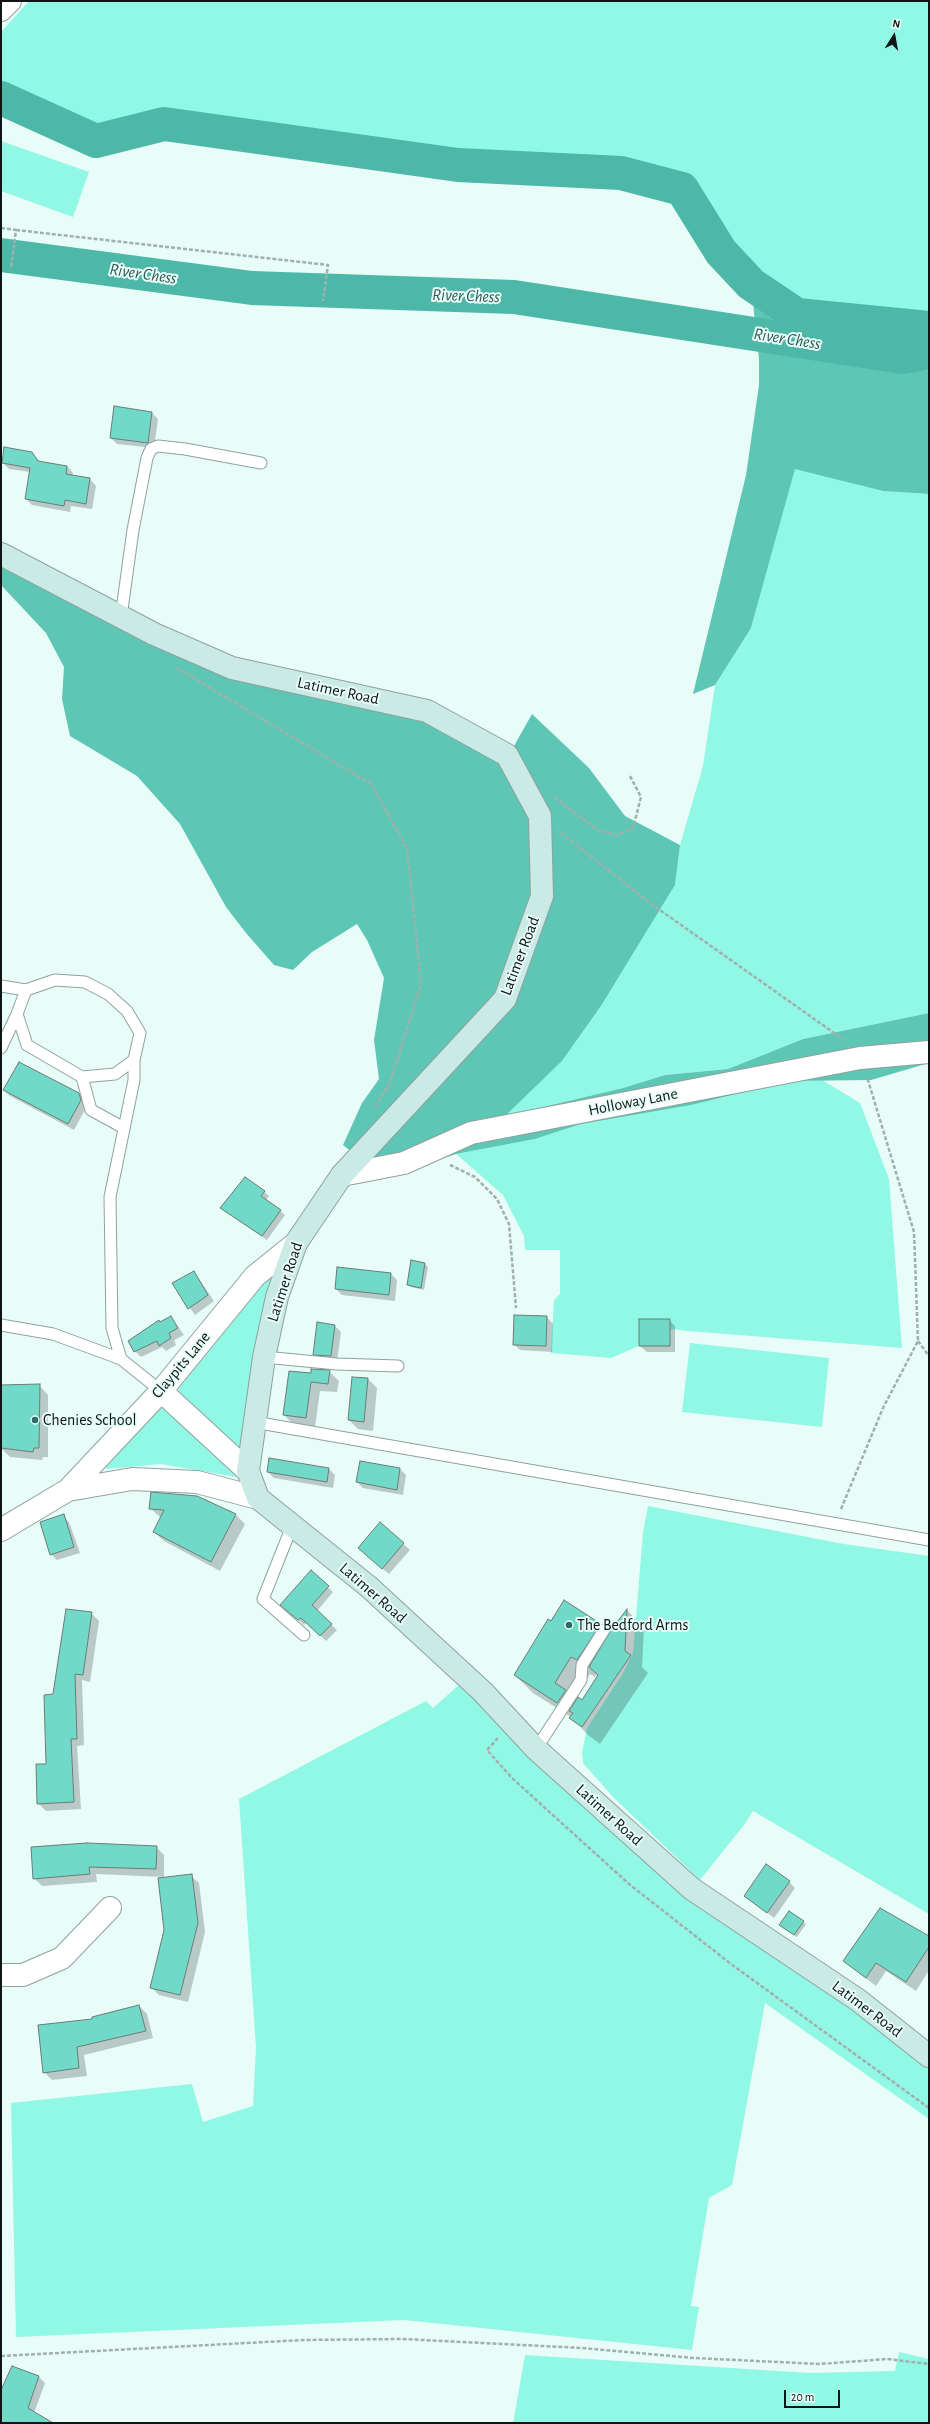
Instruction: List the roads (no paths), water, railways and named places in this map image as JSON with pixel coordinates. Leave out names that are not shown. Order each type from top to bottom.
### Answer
[{"type":"street","points":[[1,10],[10,1]]},
{"type":"street","name":"Latimer Road","points":[[1,554],[121,617],[232,668],[427,711],[507,755],[540,816],[542,896],[505,999],[342,1175],[296,1243],[277,1297],[264,1357],[248,1471],[258,1498],[370,1587],[483,1692],[536,1749],[692,1890],[858,2000],[929,2056]]},
{"type":"street","name":"Holloway Lane","points":[[342,1175],[404,1163],[471,1133],[860,1058],[929,1052]]},
{"type":"street","name":"Claypits Lane","points":[[1,1530],[68,1490],[161,1391],[255,1276],[296,1243]]},
{"type":"street","points":[[161,1391],[248,1471]]},
{"type":"street","name":"Claypits Lane","points":[[68,1490],[132,1479],[197,1482],[258,1498]]},
{"type":"street","points":[[1,1975],[23,1976],[62,1958],[110,1908]]},
{"type":"lane","points":[[121,617],[133,530],[147,458],[151,449],[158,446],[184,449],[261,462]]},
{"type":"lane","points":[[1,986],[26,990],[55,980],[85,982],[108,994],[126,1011],[140,1033],[134,1060],[134,1080],[110,1198],[112,1328],[121,1359]]},
{"type":"lane","points":[[1,1048],[17,1014],[26,990]]},
{"type":"lane","points":[[17,1014],[27,1046],[82,1077],[115,1074],[134,1060]]},
{"type":"lane","points":[[82,1077],[91,1110],[124,1128]]},
{"type":"lane","points":[[1,1325],[53,1334],[121,1359],[161,1391]]},
{"type":"lane","points":[[264,1357],[336,1364],[398,1366]]},
{"type":"lane","points":[[254,1422],[834,1525],[929,1540]]},
{"type":"lane","points":[[292,1526],[263,1598],[304,1635]]},
{"type":"lane","points":[[536,1749],[581,1680],[582,1665],[604,1630]]},
{"type":"waterway","points":[[1,98],[96,141],[164,124],[458,165],[621,173],[682,189],[721,252],[751,284],[797,315],[929,328]]},
{"type":"waterway","name":"River Chess","points":[[1,255],[252,288],[514,297],[903,357],[929,352]]},
{"type":"place","name":"Chenies School","points":[[35,1420]]},
{"type":"place","name":"The Bedford Arms","points":[[569,1625]]}]
